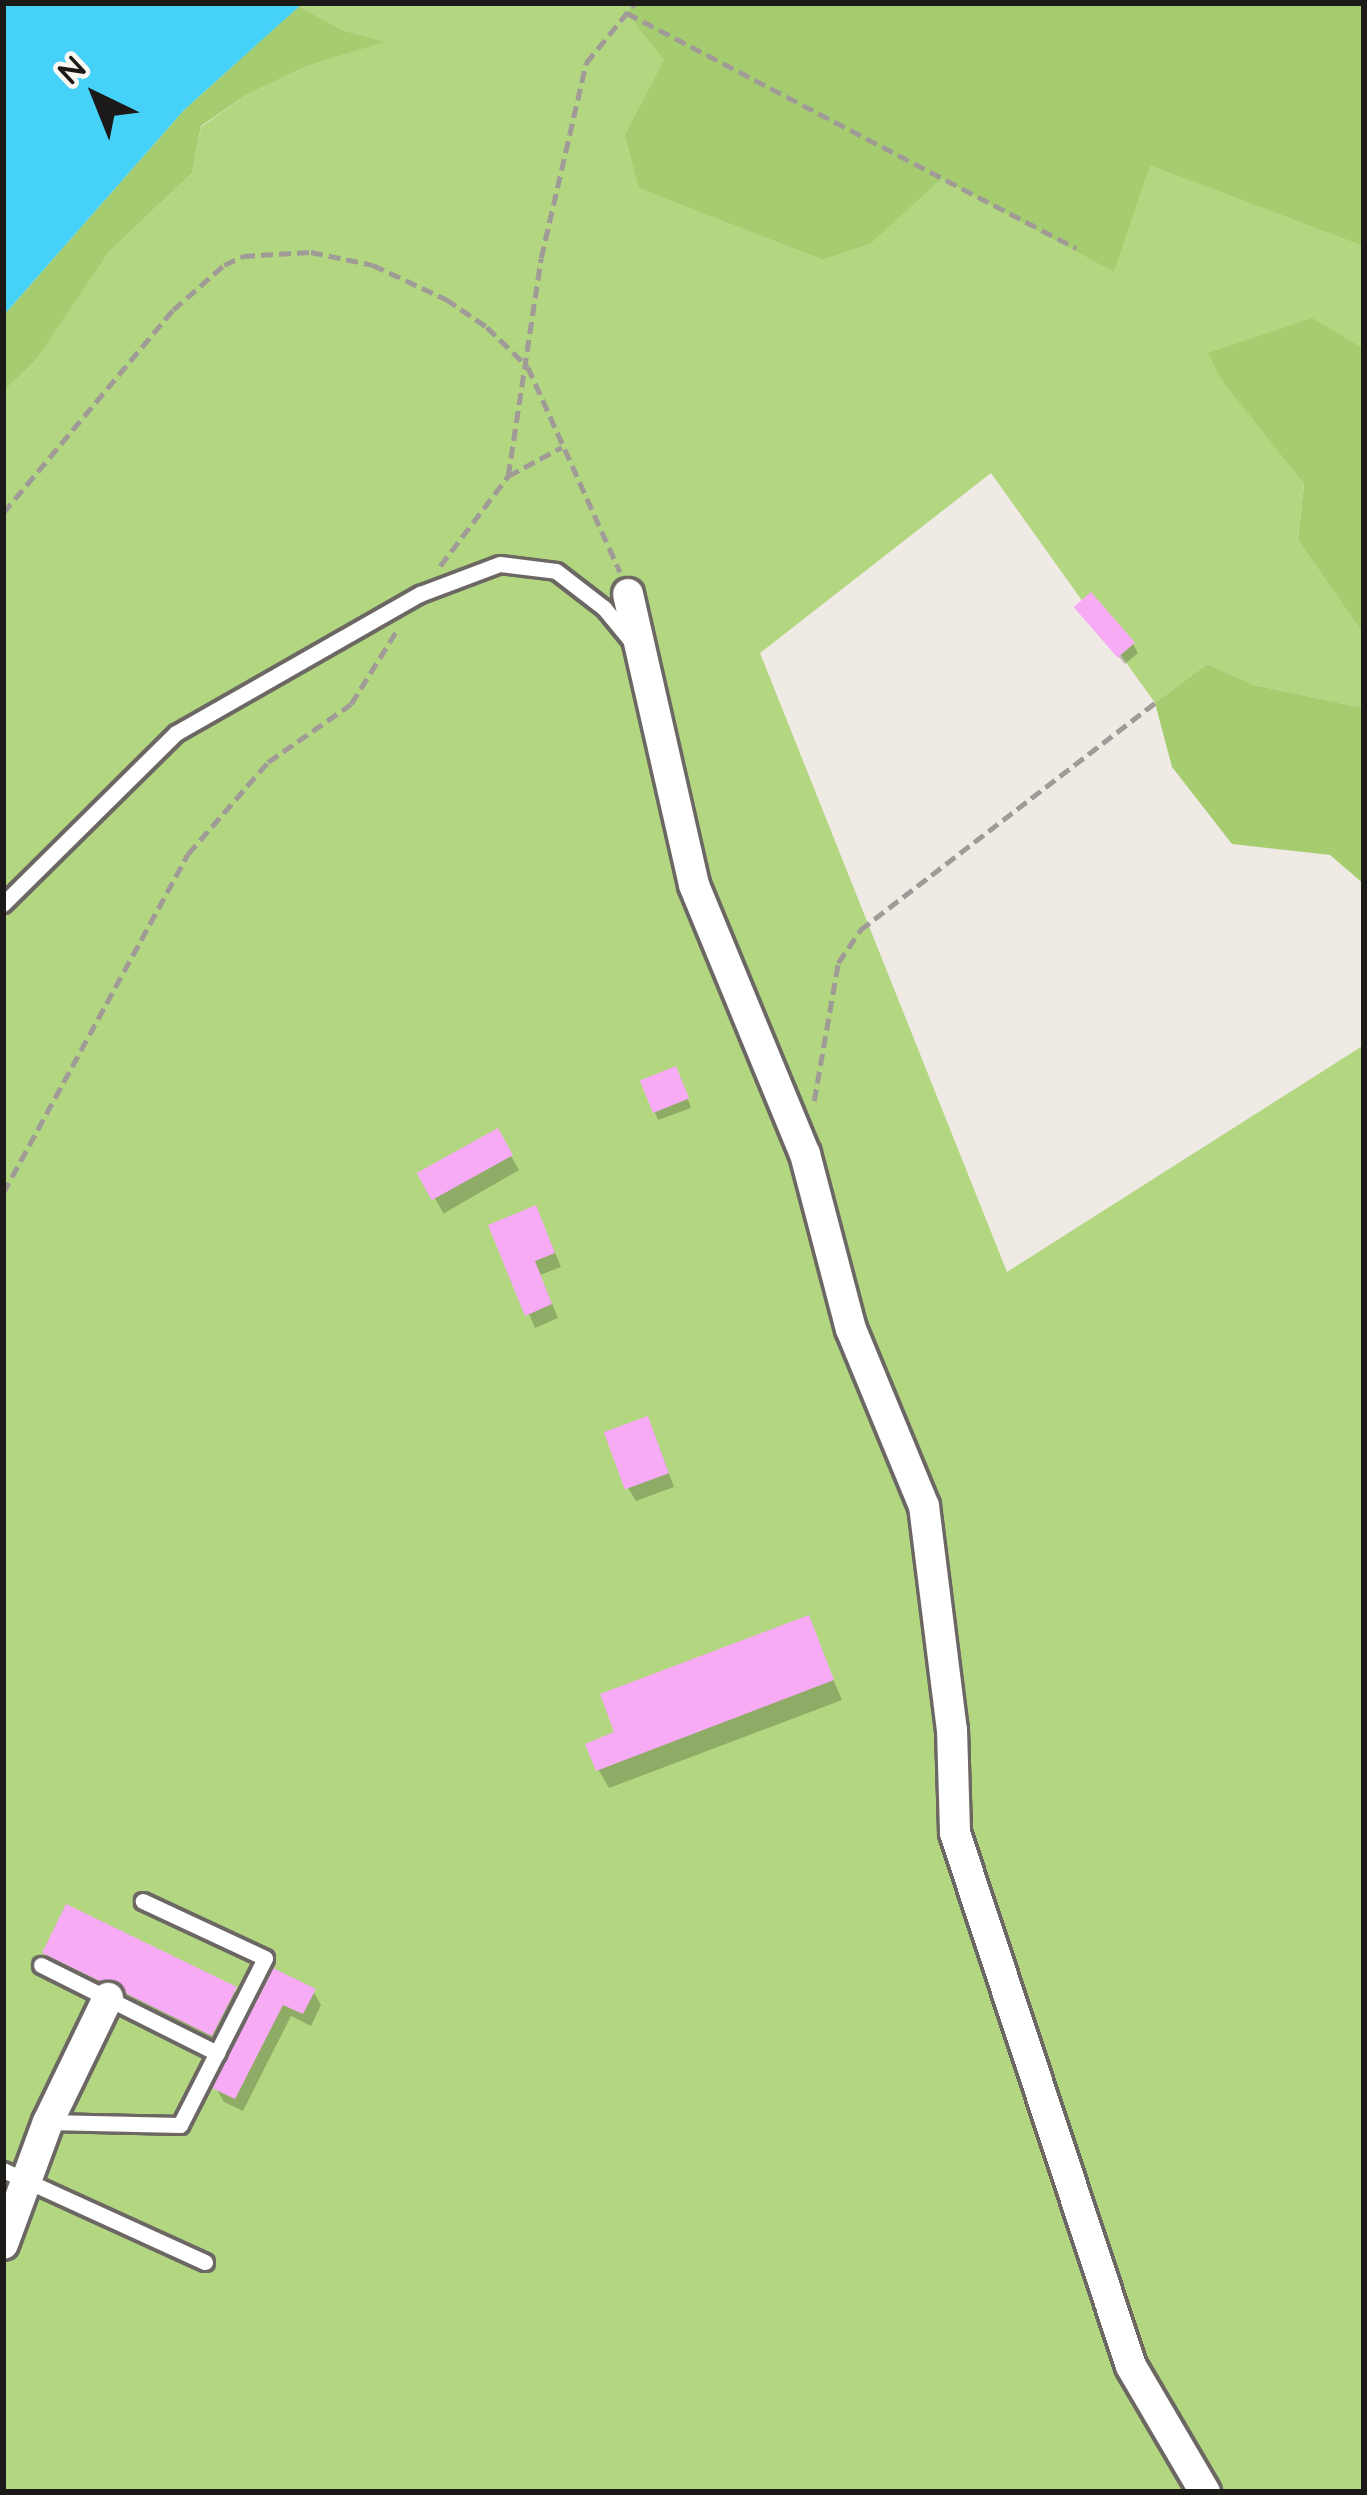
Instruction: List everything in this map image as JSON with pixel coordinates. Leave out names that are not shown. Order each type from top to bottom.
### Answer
[{"type":"street","points":[[628,594],[694,885],[805,1154],[850,1329],[924,1506],[952,1730],[955,1833],[1131,2366],[1205,2492]]},
{"type":"street","points":[[3,2245],[15,2175],[48,2122],[108,1998]]},
{"type":"lane","points":[[3,904],[176,734],[420,594],[500,564],[556,571],[604,608],[644,656]]},
{"type":"lane","points":[[48,2122],[180,2125],[266,1958],[142,1900]]},
{"type":"lane","points":[[41,1965],[217,2053]]},
{"type":"lane","points":[[15,2175],[205,2262]]},
{"type":"path","points":[[508,476],[541,258],[586,63],[635,3]]},
{"type":"path","points":[[627,13],[1076,248]]},
{"type":"path","points":[[3,513],[173,310],[224,265],[243,256],[311,252],[373,265],[487,326],[528,367],[562,447],[608,535],[628,594]]},
{"type":"path","points":[[3,1193],[188,854],[268,763],[351,704],[420,594],[508,476],[562,447]]},
{"type":"path","points":[[805,1154],[838,963],[860,930],[1155,703]]},
{"type":"green space","points":[[635,3],[1364,3],[1364,246],[1150,165],[1114,272],[942,178],[870,244],[823,260],[639,188],[625,135],[664,60],[627,13]]},
{"type":"green space","points":[[1364,3],[1364,404],[1231,390],[1304,484],[1298,540],[1364,635],[1364,708],[1254,685],[1207,664],[1155,703],[991,473],[760,653],[1007,1272],[1364,1045],[1364,2492],[3,2492],[3,392],[37,359],[109,252],[192,173],[201,127],[246,95],[307,66],[382,42],[342,30],[299,6]],"holes":[[[640,188],[870,244],[823,260]]]},
{"type":"green space","points":[[299,6],[342,30],[384,42],[307,66],[246,95],[201,126],[192,173],[109,252],[37,359],[3,392],[3,316],[184,110]]},
{"type":"green space","points":[[1312,318],[1364,349],[1364,635],[1298,540],[1304,484],[1221,379],[1208,353]]},
{"type":"green space","points":[[1207,664],[1254,685],[1364,708],[1364,884],[1330,855],[1232,844],[1172,767],[1155,703]]},
{"type":"water","points":[[3,3],[303,3],[184,110],[3,316]]},
{"type":"building","points":[[1091,592],[1135,643],[1118,658],[1074,607]]},
{"type":"building","points":[[676,1066],[689,1098],[653,1113],[640,1081]]},
{"type":"building","points":[[498,1128],[513,1155],[432,1200],[417,1173]]},
{"type":"building","points":[[536,1205],[555,1253],[535,1261],[552,1304],[525,1316],[488,1225]]},
{"type":"building","points":[[648,1416],[669,1473],[625,1489],[604,1432]]},
{"type":"building","points":[[809,1615],[834,1680],[596,1771],[585,1744],[614,1732],[600,1694]]},
{"type":"building","points":[[66,1904],[237,1987],[212,2036],[127,1994],[117,1981],[100,1981],[42,1953]]},
{"type":"building","points":[[273,1968],[316,1989],[303,2014],[283,2005],[235,2099],[212,2088]]}]
